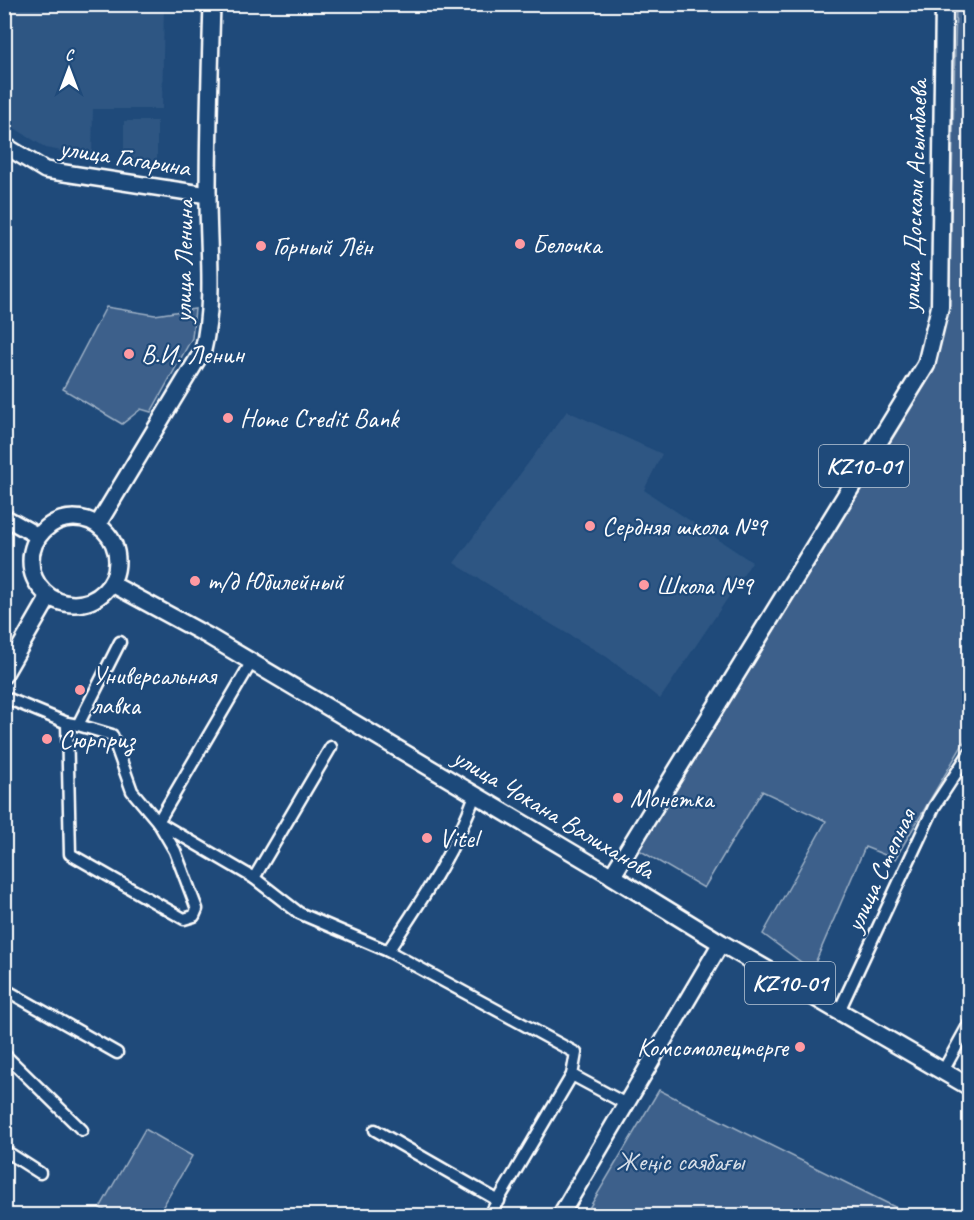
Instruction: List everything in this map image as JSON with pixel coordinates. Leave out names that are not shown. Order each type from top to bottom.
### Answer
[{"type":"main road","name":"улица Доскали Асымбаева","points":[[612,876],[926,365],[940,307],[944,4]]},
{"type":"main road","name":"улица Чокана Валиханова","points":[[612,876],[721,944],[969,1087]]},
{"type":"street","name":"улица Ленина","points":[[98,524],[203,350],[207,334],[212,4]]},
{"type":"street","name":"улица Гагарина","points":[[4,145],[45,170],[208,195]]},
{"type":"street","points":[[4,517],[38,536]]},
{"type":"street","points":[[77,517],[98,524],[113,540],[118,562],[112,584],[94,599],[83,602],[72,604],[50,597],[35,580],[30,557],[38,536],[55,521],[77,517]]},
{"type":"street","name":"улица Чокана Валиханова","points":[[112,584],[208,636],[612,876]]},
{"type":"street","points":[[4,675],[50,597]]},
{"type":"street","points":[[78,725],[120,642]]},
{"type":"street","points":[[158,822],[251,663]]},
{"type":"street","points":[[4,698],[67,723],[112,735],[132,791],[158,822],[175,851],[197,909],[194,916],[184,920],[70,855],[67,723]]},
{"type":"street","points":[[254,878],[331,747]]},
{"type":"street","name":"улица Степная","points":[[839,1011],[934,807],[969,752]]},
{"type":"street","points":[[388,951],[450,852],[464,826],[475,795]]},
{"type":"street","points":[[158,822],[254,878],[299,913],[388,951],[576,1053],[572,1076],[489,1215]]},
{"type":"street","points":[[560,1215],[721,944]]},
{"type":"street","points":[[4,988],[117,1053]]},
{"type":"street","points":[[943,1071],[969,1022]]},
{"type":"street","points":[[4,1054],[82,1130]]},
{"type":"street","points":[[572,1076],[626,1104]]},
{"type":"street","points":[[375,1130],[498,1201]]},
{"type":"street","points":[[4,1150],[39,1173]]},
{"type":"shaded area","points":[[4,5],[164,5],[162,109],[93,109],[92,157],[46,148],[5,122]]},
{"type":"shaded area","points":[[124,121],[157,121],[157,161],[124,161]]},
{"type":"shaded area","name":"Сердняя школа №9","points":[[567,411],[662,454],[644,490],[752,562],[660,699],[607,657],[454,563]]},
{"type":"green space","points":[[956,5],[970,5],[969,734],[895,859],[865,847],[812,970],[763,934],[826,821],[762,791],[704,888],[639,850],[934,371],[949,308]]},
{"type":"green space","points":[[106,307],[155,315],[195,309],[192,338],[151,412],[141,409],[122,424],[63,389]]},
{"type":"green space","name":"Жеңіс саябағы","points":[[659,1090],[911,1215],[585,1215]]},
{"type":"green space","points":[[145,1129],[192,1156],[158,1215],[114,1215],[100,1208]]},
{"type":"place","name":"Белочка","points":[[520,244]]},
{"type":"place","name":"Горный Лён","points":[[261,246]]},
{"type":"place","name":"В.И. Ленин","points":[[129,354]]},
{"type":"place","name":"Home Credit Bank","points":[[228,418]]},
{"type":"place","name":"Сердняя школа №9","points":[[590,526]]},
{"type":"place","name":"т/д Юбилейный","points":[[195,581]]},
{"type":"place","name":"Школа №9","points":[[644,585]]},
{"type":"place","name":"Универсальная лавка","points":[[80,690]]},
{"type":"place","name":"Сюрприз","points":[[47,739]]},
{"type":"place","name":"Монетка","points":[[618,798]]},
{"type":"place","name":"Vitel","points":[[427,838]]},
{"type":"place","name":"Комсомолецтерге","points":[[800,1047]]}]
